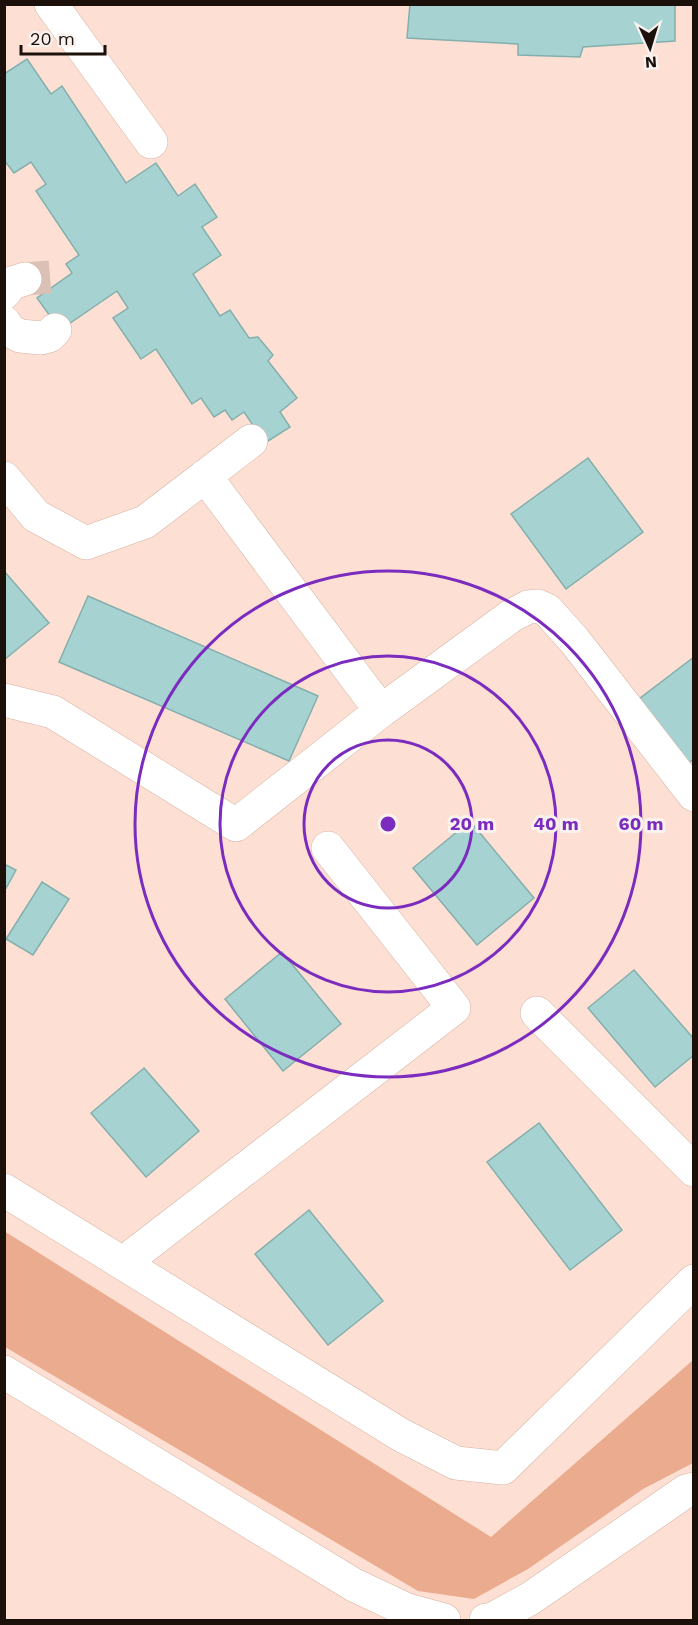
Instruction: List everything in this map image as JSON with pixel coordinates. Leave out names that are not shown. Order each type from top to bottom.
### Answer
[{"type":"lane","points":[[51,4],[151,142]]},
{"type":"lane","points":[[6,329],[20,336],[41,338],[49,336],[55,330]]},
{"type":"lane","points":[[4,478],[36,516],[86,543],[145,522],[251,441]]},
{"type":"lane","points":[[205,476],[381,711]]},
{"type":"lane","points":[[4,700],[53,712],[237,825],[381,711],[511,616],[528,607],[538,606],[547,610],[574,640],[693,795]]},
{"type":"lane","points":[[123,1263],[454,1008],[328,848]]},
{"type":"lane","points":[[537,1013],[693,1170]]},
{"type":"lane","points":[[4,1190],[401,1436],[456,1462],[503,1468],[693,1281]]},
{"type":"lane","points":[[4,1372],[354,1585],[407,1610],[444,1620]]},
{"type":"lane","points":[[486,1620],[491,1620],[531,1598],[686,1491],[693,1489]]},
{"type":"shaded area","points":[[4,1231],[491,1537],[693,1360],[693,1463],[643,1489],[528,1569],[474,1599],[418,1591],[5,1347]]},
{"type":"building","points":[[410,4],[675,4],[675,41],[583,47],[580,57],[518,55],[518,44],[407,38]]},
{"type":"building","points":[[27,59],[51,94],[62,86],[126,183],[156,163],[178,196],[195,184],[217,217],[202,227],[221,255],[193,274],[220,316],[230,310],[249,338],[258,337],[273,355],[268,361],[297,398],[280,412],[290,427],[265,443],[244,412],[232,420],[225,410],[214,417],[201,398],[192,404],[156,349],[141,359],[113,318],[128,308],[117,291],[60,330],[37,298],[72,273],[66,264],[79,255],[36,191],[46,184],[31,162],[14,173],[4,160],[4,74]]},
{"type":"building","points":[[588,458],[643,532],[566,589],[511,514]]},
{"type":"building","points":[[4,571],[49,623],[4,660]]},
{"type":"building","points":[[88,596],[318,696],[289,761],[59,662]]},
{"type":"building","points":[[694,657],[694,759],[688,763],[639,699]]},
{"type":"building","points":[[470,821],[534,898],[477,945],[413,868]]},
{"type":"building","points":[[4,864],[16,870],[4,892]]},
{"type":"building","points":[[42,882],[69,899],[33,955],[6,939]]},
{"type":"building","points":[[282,952],[341,1024],[283,1071],[225,999]]},
{"type":"building","points":[[634,970],[694,1039],[694,1055],[655,1087],[588,1008]]},
{"type":"building","points":[[144,1068],[199,1131],[146,1177],[91,1113]]},
{"type":"building","points":[[539,1123],[622,1230],[570,1270],[487,1162]]},
{"type":"building","points":[[309,1210],[383,1301],[328,1345],[255,1254]]},
{"type":"tunnel","points":[[25,279],[50,277]]}]
